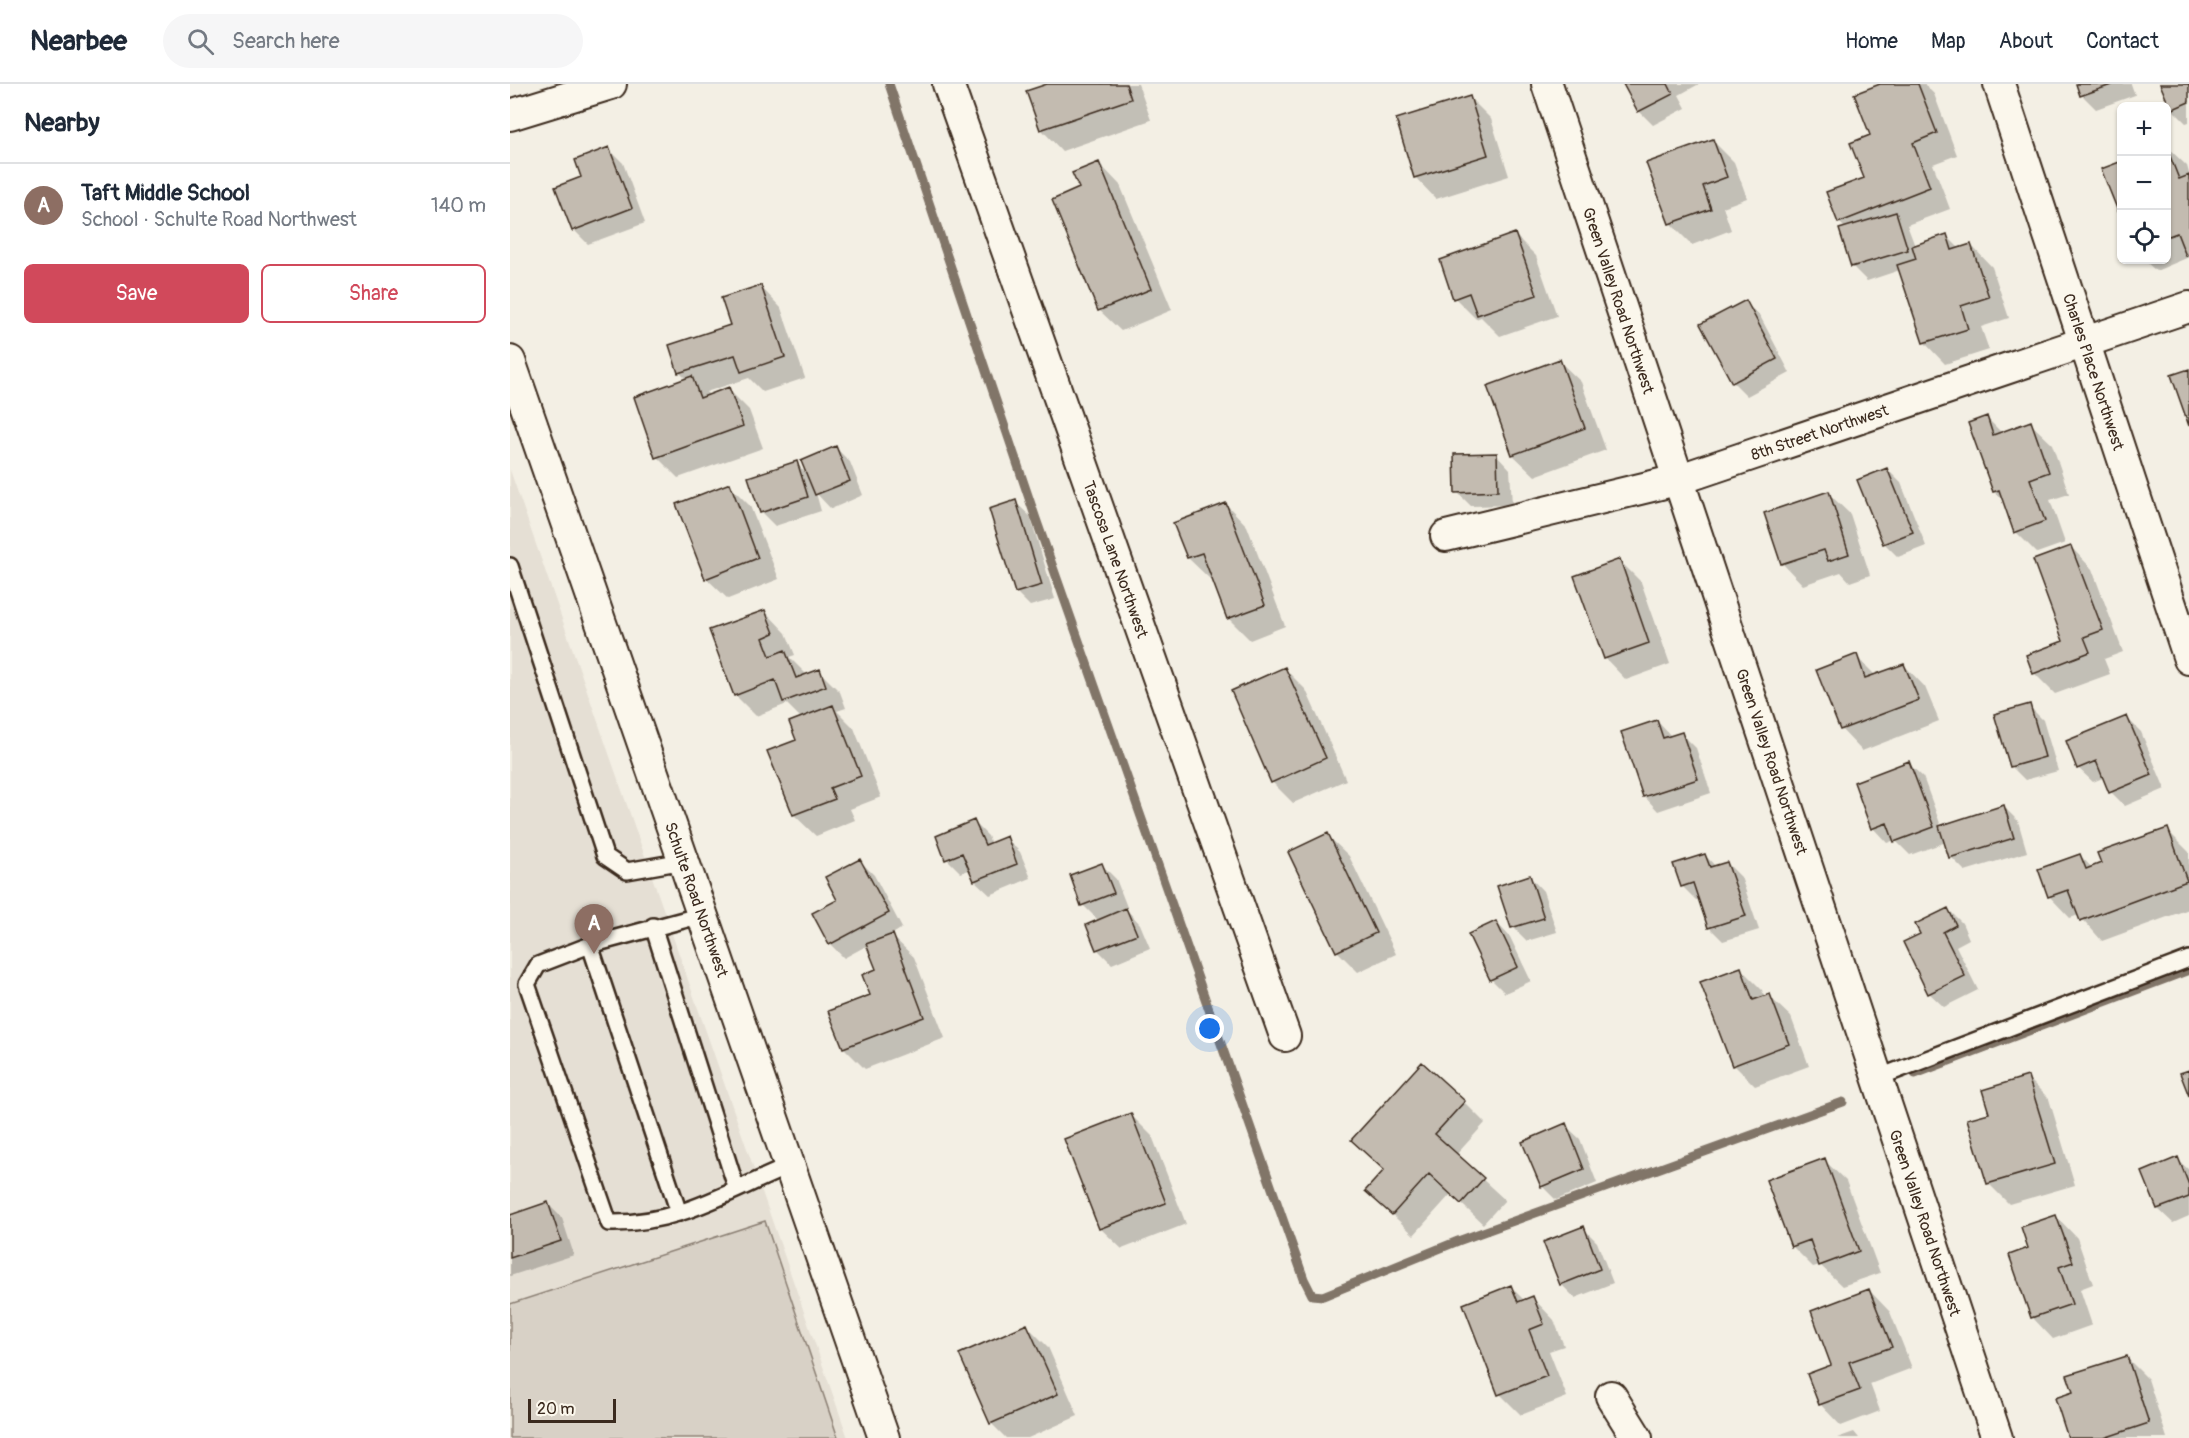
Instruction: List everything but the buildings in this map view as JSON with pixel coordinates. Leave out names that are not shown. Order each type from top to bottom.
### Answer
[{"type":"street","points":[[510,115],[612,84]]},
{"type":"street","name":"Tascosa Lane Northwest","points":[[948,84],[1285,1036]]},
{"type":"street","name":"Green Valley Road Northwest","points":[[1547,84],[1997,1438]]},
{"type":"street","name":"Charles Place Northwest","points":[[1999,84],[2189,659]]},
{"type":"street","name":"8th Street Northwest","points":[[1446,536],[1677,480],[2189,308]]},
{"type":"street","name":"Schulte Road Northwest","points":[[511,364],[884,1438]]},
{"type":"street","points":[[1611,1396],[1637,1438]]},
{"type":"lane","points":[[510,566],[605,856],[627,871],[684,861]]},
{"type":"lane","points":[[702,915],[653,926],[590,945],[538,965],[527,984],[609,1223],[639,1224],[711,1203],[736,1187],[790,1166]]},
{"type":"lane","points":[[653,926],[736,1187]]},
{"type":"lane","points":[[590,945],[679,1213]]},
{"type":"lane","points":[[1877,1078],[2189,959]]},
{"type":"shaded area","points":[[510,470],[848,1438],[510,1438]]},
{"type":"shaded area","points":[[765,1221],[838,1438],[510,1438],[510,1304]]},
{"type":"waterway","points":[[889,84],[1036,519],[1304,1279],[1312,1295],[1323,1296],[1458,1241],[1843,1102]]},
{"type":"waterway","points":[[1915,1074],[2189,970]]},
{"type":"place","name":"Taft Middle School","points":[[594,954]]}]
